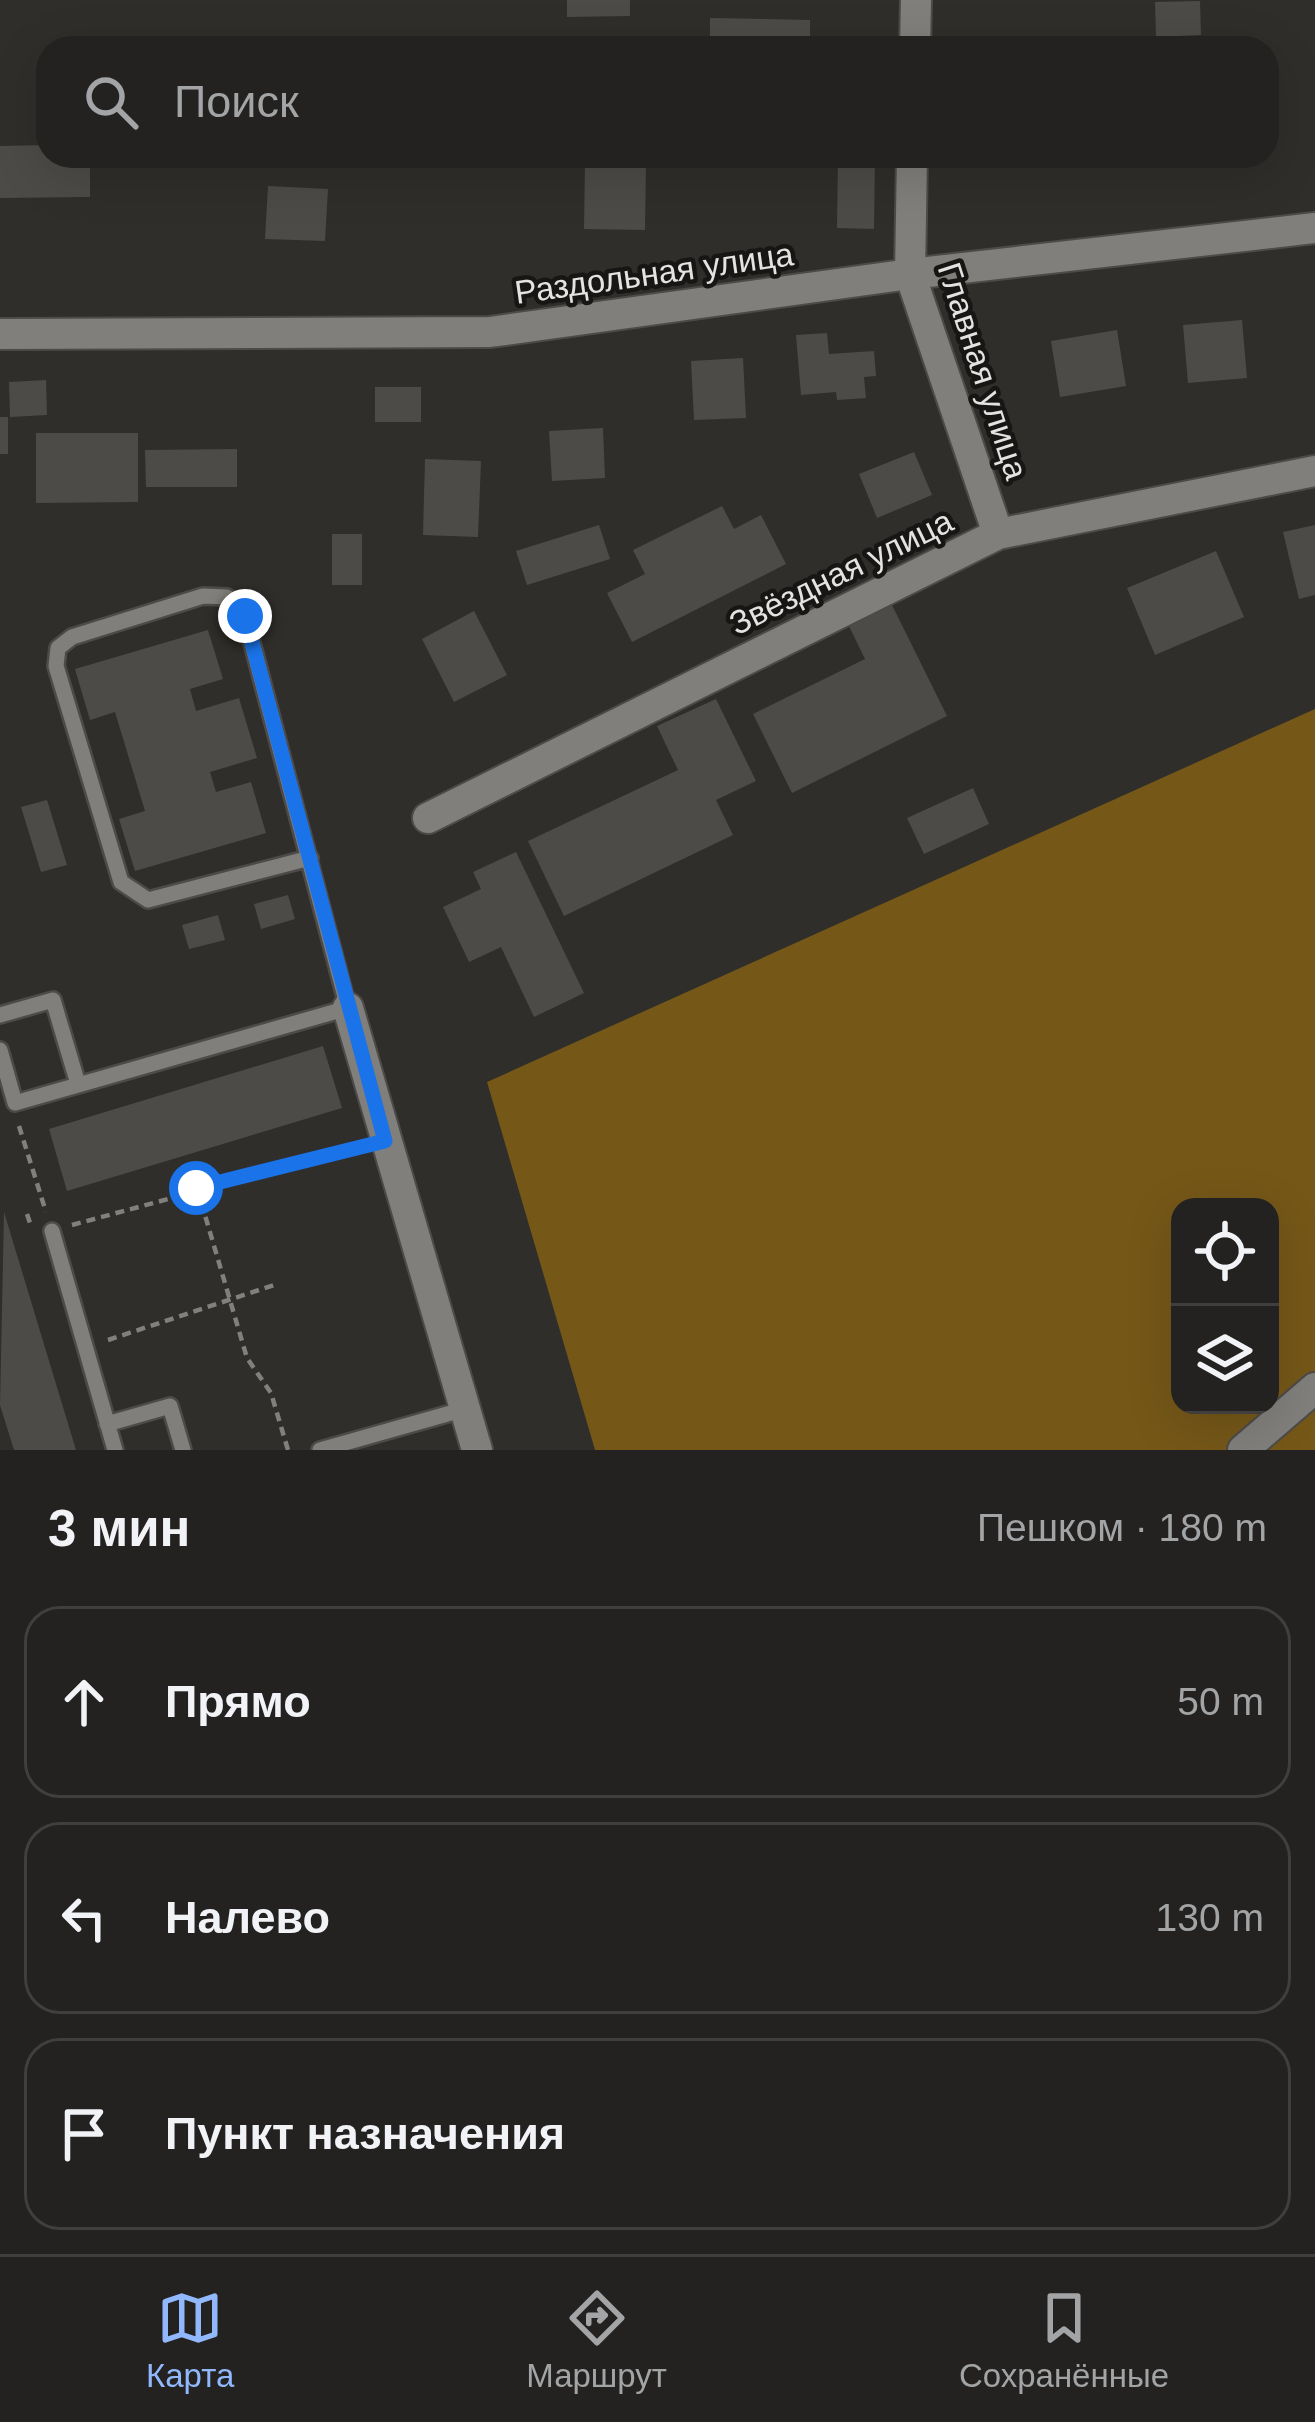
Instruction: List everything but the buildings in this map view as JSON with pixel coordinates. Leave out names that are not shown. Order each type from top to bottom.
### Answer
[{"type":"street","points":[[915,36],[916,0]]},
{"type":"street","name":"Главная улица","points":[[912,168],[910,274],[998,534]]},
{"type":"street","name":"Раздольная улица","points":[[0,334],[490,332],[910,274],[1315,228]]},
{"type":"street","name":"Звёздная улица","points":[[428,818],[998,534],[1315,471]]},
{"type":"street","points":[[348,1008],[477,1450]]},
{"type":"street","points":[[1243,1450],[1315,1388]]},
{"type":"lane","points":[[0,1050],[15,1102],[348,1008],[310,858],[245,616],[227,597],[203,596],[72,637],[58,648],[56,667],[121,882],[132,893],[148,900],[310,858]]},
{"type":"lane","points":[[0,1015],[53,1000],[78,1084]]},
{"type":"lane","points":[[52,1231],[115,1450]]},
{"type":"lane","points":[[107,1424],[170,1406],[183,1450]]},
{"type":"lane","points":[[320,1450],[464,1409]]},
{"type":"path","points":[[15,1102],[52,1231],[196,1188],[385,1141]]},
{"type":"path","points":[[196,1188],[247,1358],[272,1393],[288,1450]]},
{"type":"path","points":[[85,1348],[274,1285]]},
{"type":"shaded area","points":[[1315,709],[1315,1450],[595,1450],[487,1082]]},
{"type":"route","points":[[196,1188],[385,1141],[245,616]]}]
